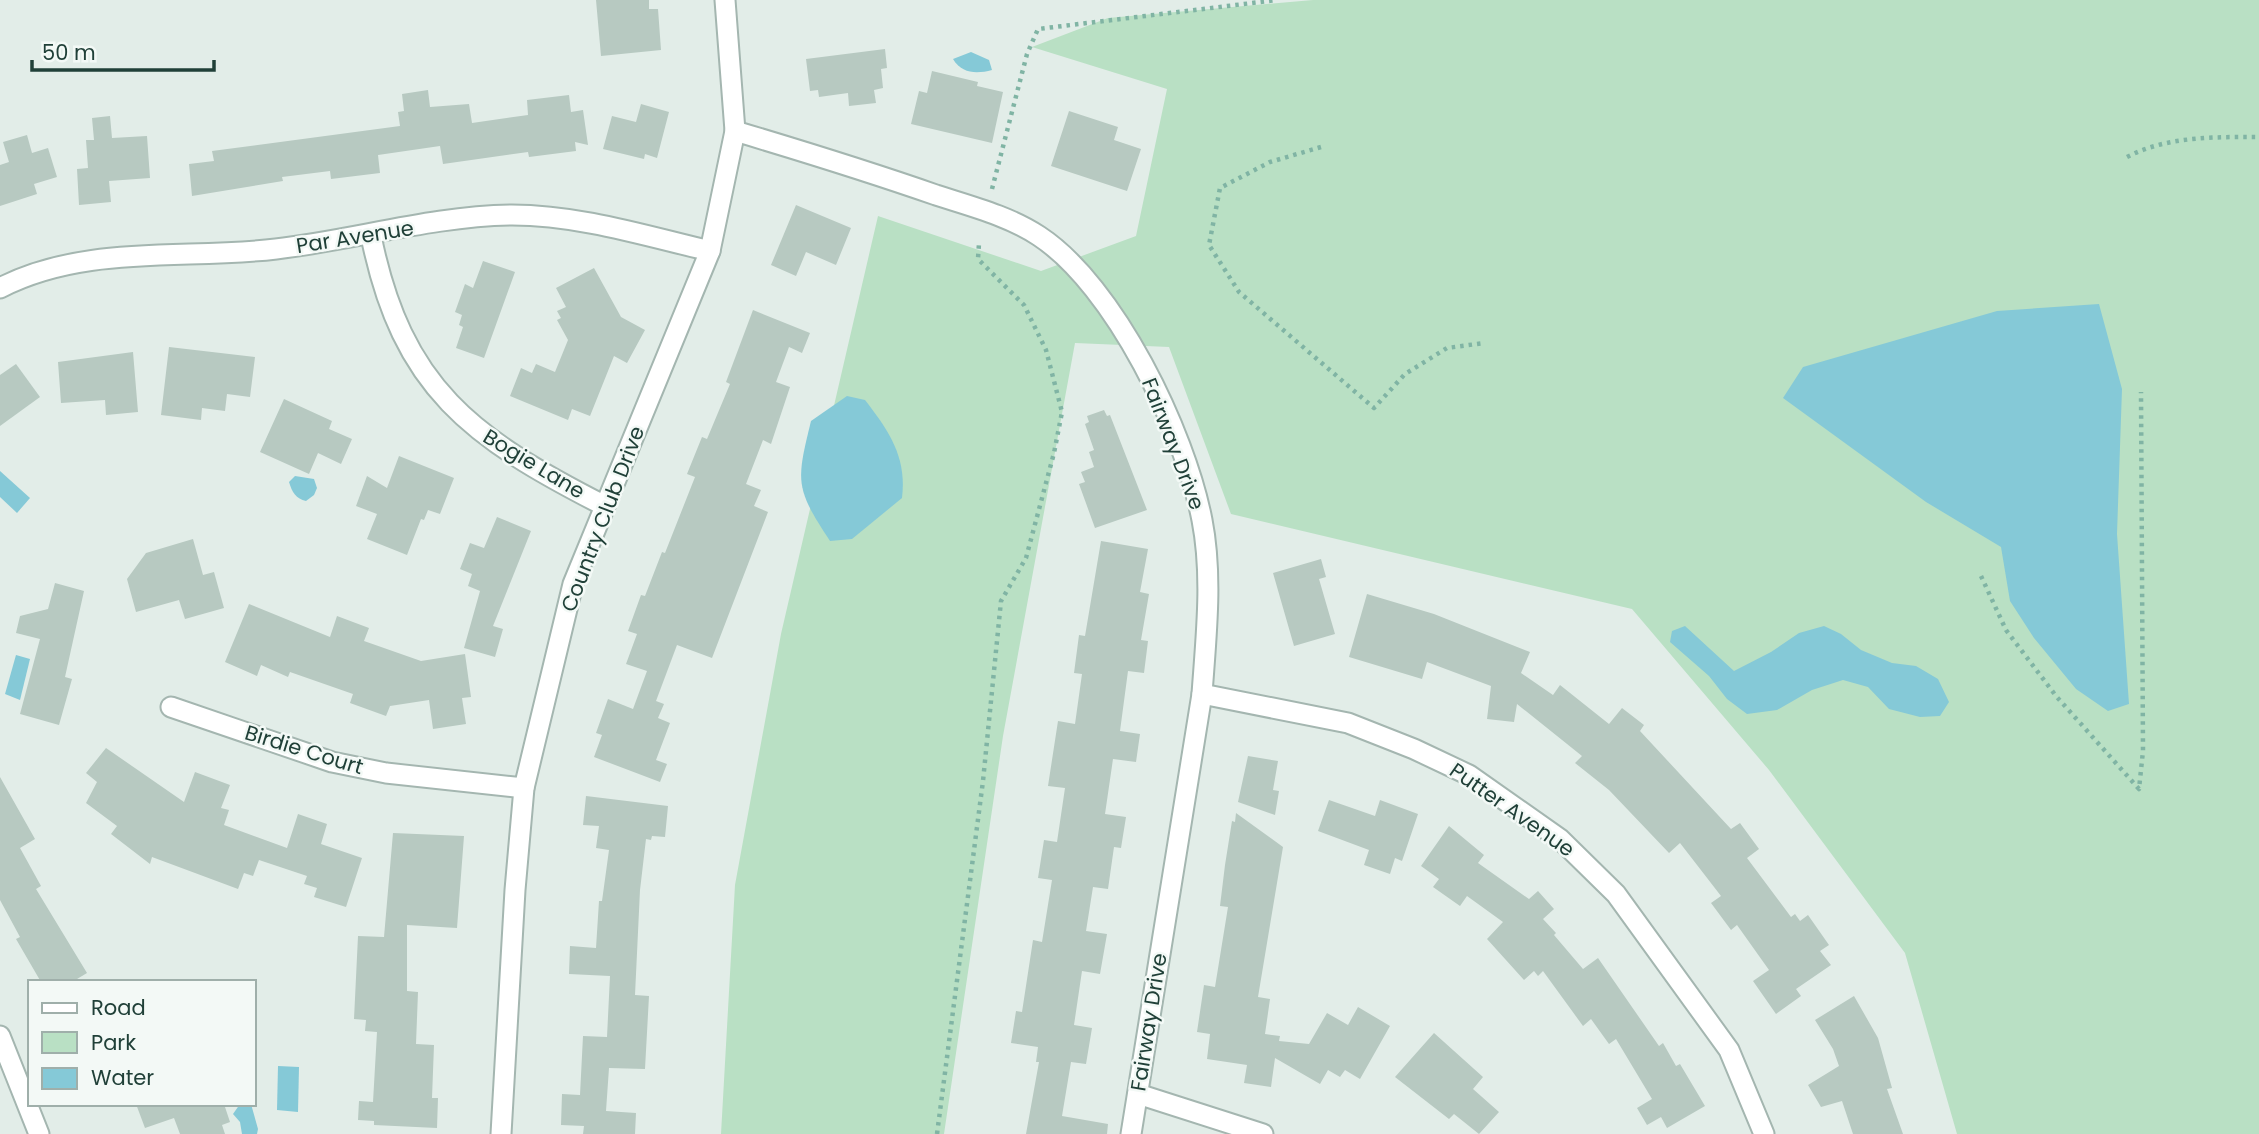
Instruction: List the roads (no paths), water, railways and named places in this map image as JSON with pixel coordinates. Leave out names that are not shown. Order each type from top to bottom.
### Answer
[{"type":"street","name":"Country Club Drive","points":[[501,1134],[515,890],[524,788],[573,584],[710,251],[735,131],[725,0]]},
{"type":"street","name":"Fairway Drive","points":[[735,131],[992,214],[1037,234],[1066,256],[1096,289],[1137,352],[1189,473],[1202,520],[1207,572],[1202,694],[1132,1134]]},
{"type":"street","name":"Par Avenue","points":[[0,288],[71,263],[127,256],[275,250],[449,221],[513,215],[583,222],[710,251]]},
{"type":"street","name":"Bogie Lane","points":[[371,236],[381,282],[405,340],[416,361],[458,414],[498,446],[605,506]]},
{"type":"street","name":"Putter Avenue","points":[[1202,694],[1348,723],[1414,749],[1469,775],[1560,839],[1616,894],[1729,1050],[1764,1134]]},
{"type":"street","name":"Birdie Court","points":[[171,707],[332,762],[386,773],[524,788]]},
{"type":"street","points":[[0,1036],[39,1134]]},
{"type":"street","points":[[1138,1094],[1263,1134]]},
{"type":"water","points":[[971,52],[989,60],[992,70],[970,72],[961,68],[953,59]]},
{"type":"water","points":[[2099,304],[2122,389],[2117,534],[2129,704],[2108,711],[2076,689],[2034,638],[2010,601],[2001,547],[1926,502],[1783,398],[1803,367],[1997,311]]},
{"type":"water","points":[[847,396],[865,400],[889,434],[902,470],[902,498],[852,539],[830,541],[810,508],[801,472],[811,421]]},
{"type":"water","points":[[0,471],[30,498],[17,513],[0,497]]},
{"type":"water","points":[[295,476],[314,479],[317,488],[314,495],[306,501],[297,497],[292,489],[289,482]]},
{"type":"water","points":[[1685,626],[1734,671],[1771,652],[1799,633],[1824,626],[1841,634],[1861,650],[1892,663],[1916,666],[1938,679],[1949,702],[1940,716],[1920,717],[1889,709],[1868,687],[1843,680],[1812,690],[1777,710],[1747,714],[1727,699],[1709,676],[1670,642],[1672,631]]},
{"type":"water","points":[[16,655],[30,659],[20,700],[5,694]]},
{"type":"water","points":[[278,1066],[299,1067],[298,1112],[277,1110]]},
{"type":"water","points":[[239,1106],[252,1106],[257,1134],[242,1134],[240,1122],[233,1114]]}]
